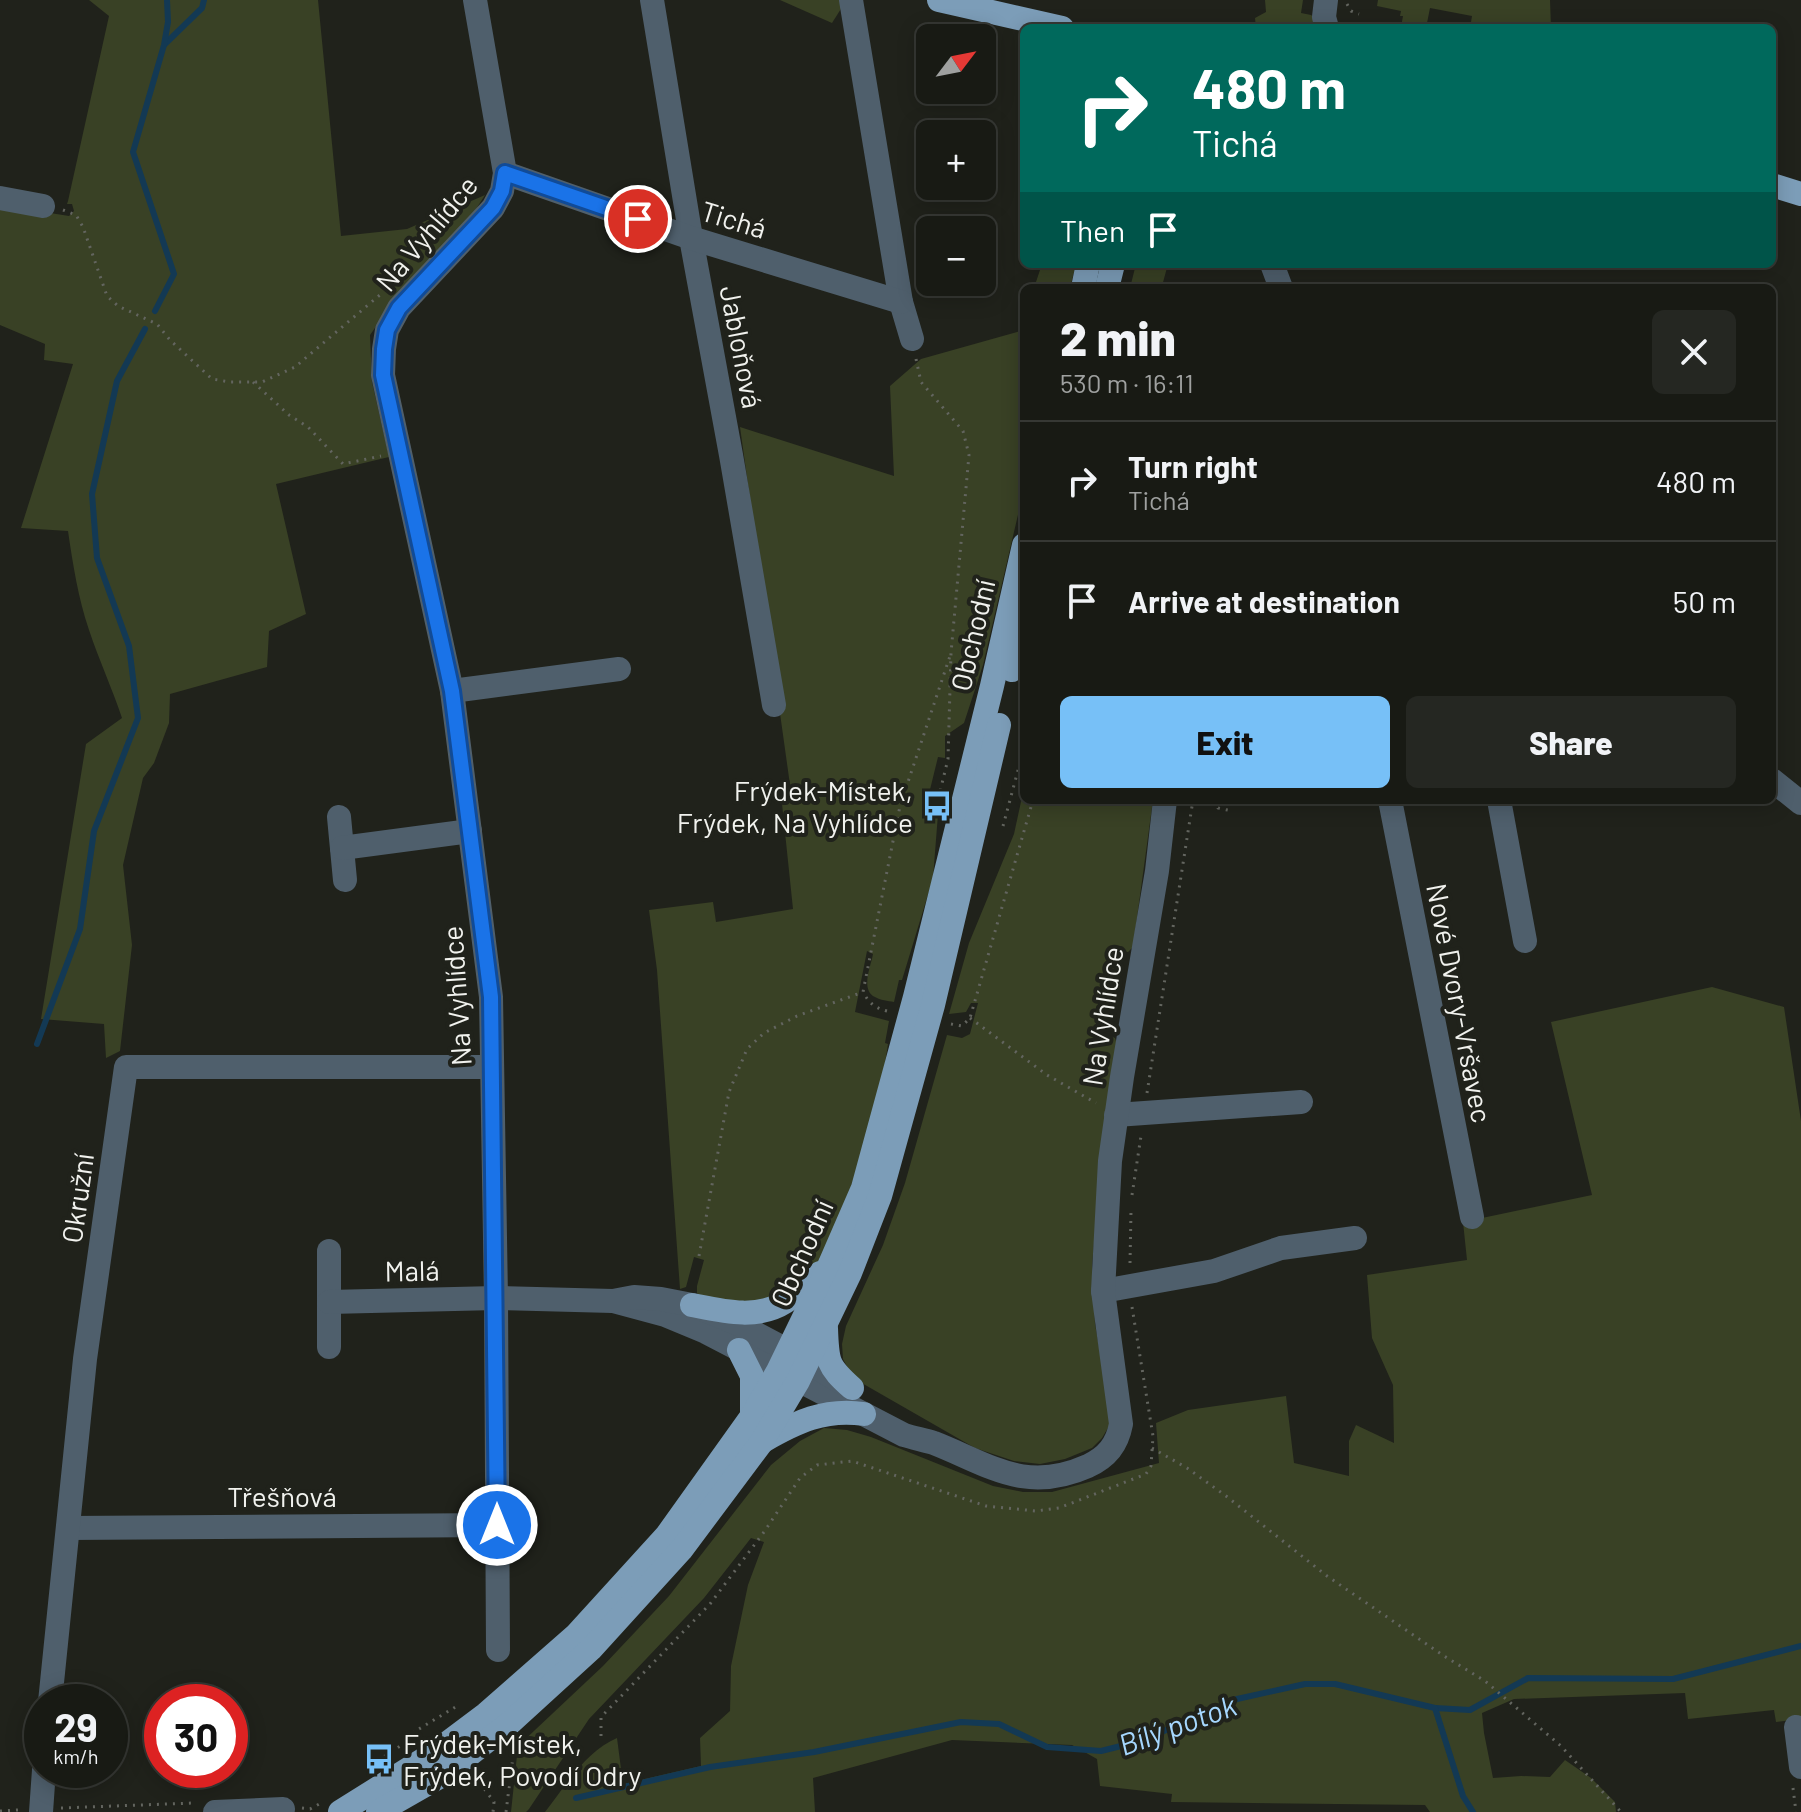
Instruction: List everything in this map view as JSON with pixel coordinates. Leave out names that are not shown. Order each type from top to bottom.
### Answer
[{"type":"main road","points":[[939,0],[1033,24]]},
{"type":"main road","points":[[1776,186],[1801,194]]},
{"type":"main road","name":"Obchodní","points":[[378,1812],[446,1773],[511,1722],[591,1649],[681,1550],[761,1443],[830,1264],[863,1188],[915,997],[1020,563]]},
{"type":"main road","name":"Obchodní","points":[[331,1807],[434,1753],[486,1714],[576,1635],[667,1535],[752,1416],[826,1324],[850,1273],[884,1182],[933,1005],[1020,639]]},
{"type":"main road","points":[[692,1305],[732,1313],[765,1311],[783,1304],[800,1292],[830,1264]]},
{"type":"main road","points":[[826,1324],[827,1358],[835,1373],[852,1388]]},
{"type":"main road","points":[[739,1350],[752,1376],[752,1416]]},
{"type":"main road","points":[[761,1443],[786,1428],[831,1412],[864,1414]]},
{"type":"street","name":"Na Vyhlídce","points":[[475,0],[505,173],[502,191],[493,208],[399,308],[387,330],[383,375],[452,691],[491,997],[498,1650]]},
{"type":"street","name":"Jabloňová","points":[[652,0],[774,705]]},
{"type":"street","points":[[851,0],[901,302],[912,339]]},
{"type":"street","points":[[1326,0],[1326,24]]},
{"type":"street","name":"Tichá","points":[[505,173],[691,238],[901,302]]},
{"type":"street","points":[[0,198],[43,206]]},
{"type":"street","points":[[452,691],[619,669]]},
{"type":"street","points":[[1776,783],[1801,803]]},
{"type":"street","name":"Na Vyhlídce","points":[[496,1298],[613,1301],[634,1297],[692,1305],[736,1323],[864,1414],[904,1435],[933,1443],[982,1465],[1028,1478],[1080,1469],[1104,1456],[1119,1437],[1121,1424],[1103,1291],[1110,1161],[1157,871],[1165,804]]},
{"type":"street","name":"Nové Dvory-Vršavec","points":[[1391,804],[1472,1217]]},
{"type":"street","points":[[1500,804],[1525,941]]},
{"type":"street","points":[[339,817],[345,880]]},
{"type":"street","points":[[342,848],[470,831]]},
{"type":"street","name":"Okružní","points":[[52,1684],[85,1359],[126,1067],[492,1067]]},
{"type":"street","points":[[1116,1115],[1301,1102]]},
{"type":"street","points":[[1103,1291],[1214,1271],[1281,1248],[1355,1238]]},
{"type":"street","points":[[329,1251],[329,1347]]},
{"type":"street","name":"Malá","points":[[329,1302],[496,1298]]},
{"type":"street","name":"Na Vyhlídce","points":[[613,1301],[665,1315],[739,1350],[852,1388],[907,1421],[933,1443]]},
{"type":"street","name":"Třešňová","points":[[68,1528],[497,1525]]},
{"type":"street","points":[[1796,1727],[1801,1765]]},
{"type":"street","points":[[34,1811],[40,1788]]},
{"type":"street","points":[[207,1808],[283,1809]]},
{"type":"path","points":[[43,206],[76,215],[107,296],[118,306],[157,324],[212,379],[262,382],[295,367],[386,289]]},
{"type":"path","points":[[912,339],[921,382],[963,431],[969,455],[951,653],[948,759],[935,812]]},
{"type":"path","points":[[253,382],[289,415],[308,427],[343,464],[400,452]]},
{"type":"path","points":[[892,1012],[878,1009],[868,1002],[863,992],[900,806],[951,653]]},
{"type":"path","points":[[1003,826],[1020,763]]},
{"type":"path","points":[[947,1023],[962,1026],[970,1018],[1032,804]]},
{"type":"path","points":[[1218,804],[1218,808],[1232,811]]},
{"type":"path","points":[[699,1256],[729,1092],[747,1049],[764,1033],[797,1016],[863,992]]},
{"type":"path","points":[[970,1018],[1047,1075],[1116,1115]]},
{"type":"path","points":[[1152,1448],[1226,1496],[1327,1576],[1485,1681],[1561,1746],[1621,1812]]},
{"type":"path","points":[[601,1736],[601,1717],[710,1604],[800,1478],[817,1465],[852,1461],[861,1463]]},
{"type":"path","points":[[366,1768],[411,1739],[409,1735],[463,1703]]},
{"type":"path","points":[[506,1812],[515,1743],[507,1750]]},
{"type":"path","points":[[465,1783],[475,1776],[494,1802],[493,1812]]},
{"type":"path","points":[[283,1809],[331,1807]]},
{"type":"path","points":[[0,1811],[207,1808]]},
{"type":"green space","points":[[89,0],[318,0],[341,236],[407,229],[485,195],[462,231],[389,308],[370,335],[372,382],[389,457],[276,484],[306,614],[269,631],[267,667],[170,694],[169,723],[154,763],[143,778],[123,865],[132,945],[120,1051],[106,1058],[104,1024],[41,1019],[86,744],[122,718],[85,618],[68,531],[21,528],[73,364],[44,360],[45,344],[0,325],[0,205],[69,216],[74,211],[72,204],[67,204],[109,16]]},
{"type":"green space","points":[[780,0],[843,0],[844,4],[832,23]]},
{"type":"green space","points":[[1265,0],[1303,0],[1301,13],[1311,15],[1317,24],[1256,24],[1255,18],[1266,12]]},
{"type":"green space","points":[[1378,0],[1550,0],[1551,24],[1471,24],[1472,16],[1430,8],[1427,24],[1402,24],[1401,11],[1377,6]]},
{"type":"green space","points":[[1041,268],[1075,268],[1071,284],[1035,284]]},
{"type":"green space","points":[[1135,268],[1167,268],[1163,284],[1131,284]]},
{"type":"green space","points":[[1020,331],[1020,506],[983,665],[964,723],[945,736],[945,758],[938,757],[925,810],[938,814],[933,878],[894,1002],[877,998],[868,989],[873,954],[867,951],[855,1012],[889,1021],[885,1043],[888,1044],[880,1095],[849,1194],[821,1259],[807,1276],[759,1305],[703,1298],[697,1293],[697,1286],[704,1260],[694,1257],[686,1287],[680,1289],[657,970],[649,910],[713,902],[716,922],[793,909],[781,794],[791,792],[740,427],[894,476],[890,386],[921,359]]},
{"type":"green space","points":[[1021,804],[1152,804],[1133,947],[1128,952],[1117,951],[1104,1033],[1115,1038],[1117,1044],[1101,1163],[1092,1265],[1095,1324],[1112,1421],[1092,1448],[1065,1459],[1040,1464],[1014,1461],[975,1448],[853,1378],[843,1359],[842,1344],[846,1326],[883,1245],[905,1183],[947,1035],[962,1038],[970,1034],[978,1003],[971,1003],[966,1012],[949,1014],[969,943],[1014,834]]},
{"type":"green space","points":[[1712,987],[1784,1007],[1801,1121],[1801,1719],[1776,1722],[1774,1710],[1688,1719],[1685,1693],[1514,1699],[1482,1713],[1493,1778],[1550,1777],[1565,1760],[1591,1778],[1615,1802],[1616,1812],[1430,1812],[1425,1805],[1171,1802],[1172,1794],[1100,1786],[1097,1759],[1072,1745],[952,1740],[813,1778],[815,1812],[545,1812],[586,1760],[617,1738],[623,1784],[701,1766],[700,1738],[730,1711],[731,1666],[748,1585],[764,1542],[751,1538],[704,1598],[589,1719],[529,1809],[526,1812],[511,1812],[518,1746],[603,1666],[669,1596],[771,1465],[800,1441],[824,1428],[871,1437],[993,1486],[1023,1492],[1052,1492],[1159,1463],[1156,1423],[1188,1410],[1286,1396],[1294,1463],[1349,1476],[1349,1441],[1356,1425],[1394,1443],[1393,1385],[1372,1338],[1367,1275],[1467,1260],[1463,1222],[1592,1195],[1551,1022]]},
{"type":"waterway","points":[[155,311],[174,274],[133,152],[164,45],[168,22],[167,0]]},
{"type":"waterway","points":[[165,44],[202,8],[204,0]]},
{"type":"waterway","points":[[37,1044],[80,929],[94,831],[138,718],[129,646],[97,558],[92,494],[117,381],[145,329]]},
{"type":"waterway","points":[[1435,1708],[1470,1710],[1528,1678],[1673,1679],[1801,1646]]},
{"type":"waterway","name":"Bílý potok","points":[[576,1798],[710,1767],[814,1752],[961,1722],[999,1724],[1047,1747],[1101,1751],[1141,1741],[1237,1699],[1305,1684],[1335,1684],[1435,1708],[1463,1796],[1473,1812]]},
{"type":"place","name":"Frýdek-Místek, Frýdek, Na Vyhlídce","points":[[937,806]]},
{"type":"place","name":"Frýdek-Místek, Frýdek, Povodí Odry","points":[[379,1759]]},
{"type":"route","points":[[497,1525],[491,997],[452,691],[383,375],[384,349],[387,330],[399,308],[493,208],[502,191],[505,173],[638,219]]}]
